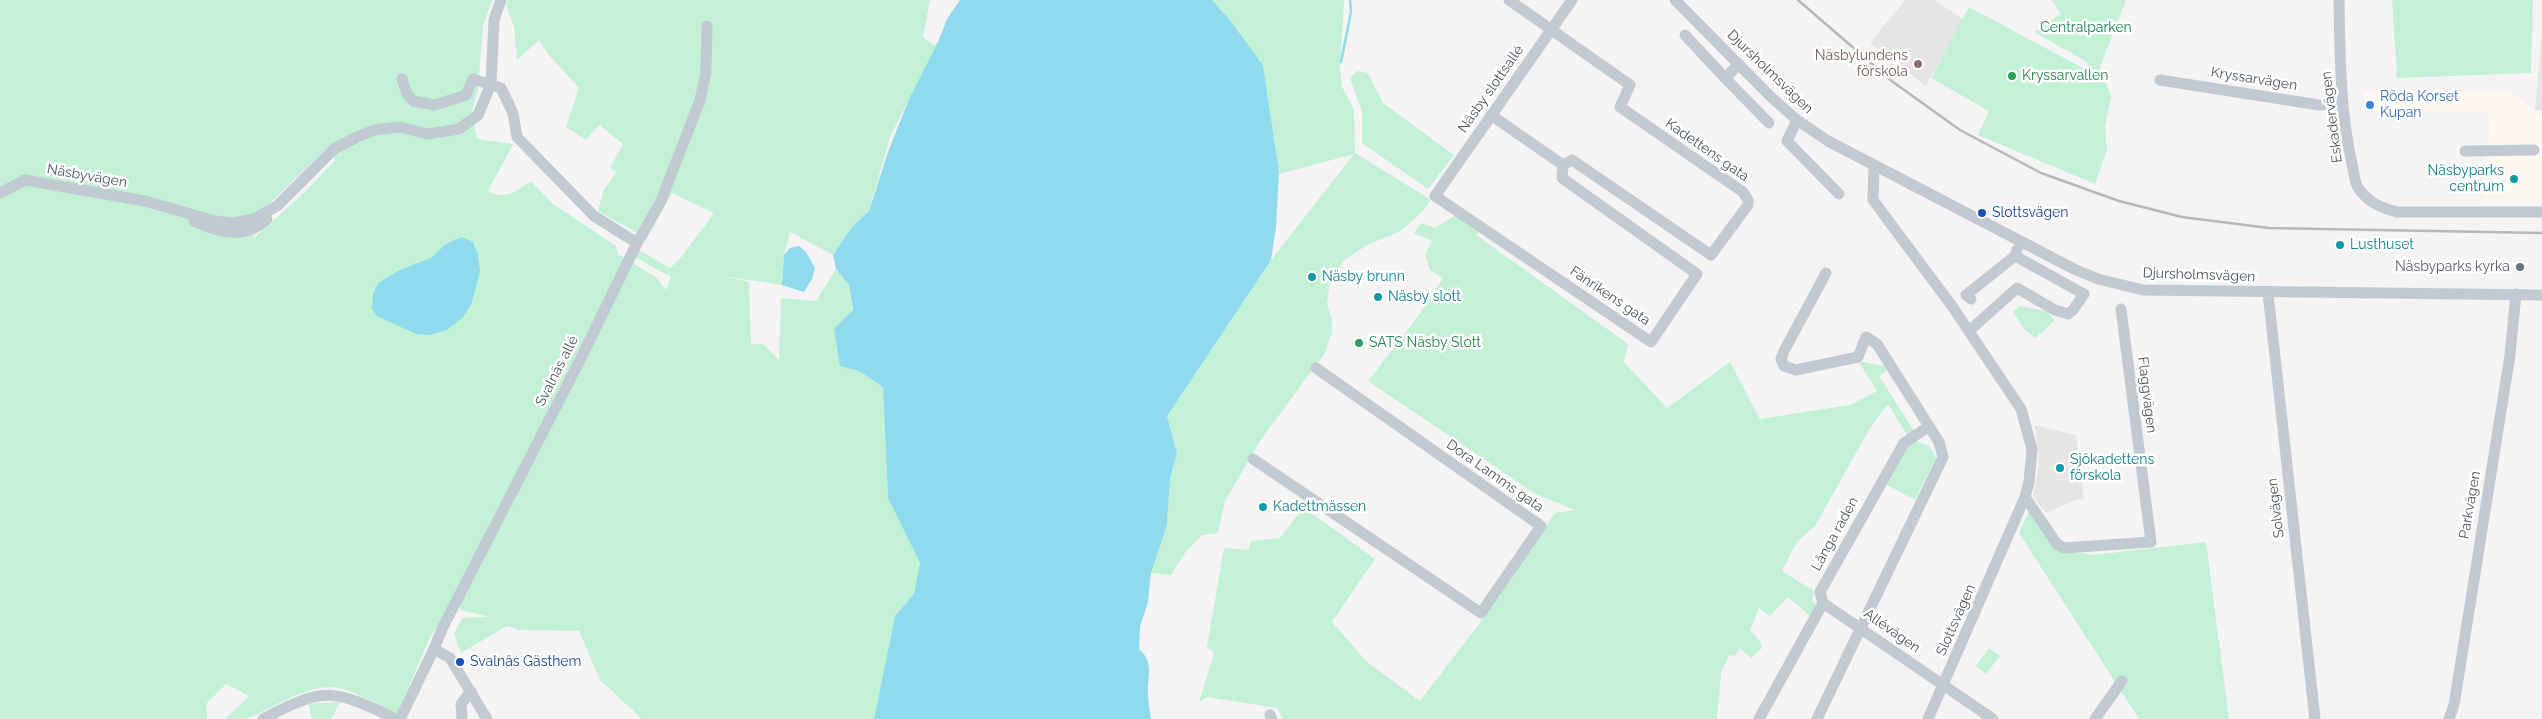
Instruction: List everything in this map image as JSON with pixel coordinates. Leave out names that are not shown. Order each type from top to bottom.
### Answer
[{"type":"street","name":"Näsbyvägen","points":[[0,193],[25,180],[145,201],[215,221],[233,223],[254,219],[277,206],[334,150],[357,137],[374,130],[400,127],[428,134],[459,129],[478,115],[490,84],[494,20],[501,0]]},
{"type":"street","points":[[1509,0],[1550,31]]},
{"type":"street","name":"Näsby slottsallé","points":[[1435,196],[1572,0]]},
{"type":"street","name":"Djursholmsvägen","points":[[1675,0],[1797,120],[1828,141],[2055,260],[2098,279],[2144,290],[2542,295]]},
{"type":"street","name":"Eskadervägen","points":[[2339,0],[2343,104],[2348,143],[2358,188],[2378,207],[2397,212],[2542,212]]},
{"type":"street","name":"Svalnäs allé","points":[[400,719],[442,629],[581,358],[637,243],[661,201],[696,111],[706,72],[707,26]]},
{"type":"street","name":"Kadettens gata","points":[[1550,31],[1630,85],[1620,107],[1743,192],[1748,200],[1748,205],[1711,255]]},
{"type":"street","points":[[1685,35],[1769,123]]},
{"type":"street","points":[[1725,78],[1738,64]]},
{"type":"street","points":[[402,79],[407,94],[413,102],[435,105],[466,95],[473,80],[501,88],[513,113],[517,137],[594,216],[637,243]]},
{"type":"street","name":"Kryssarvägen","points":[[2160,80],[2319,104],[2343,104]]},
{"type":"street","points":[[1492,115],[1563,165]]},
{"type":"street","points":[[1797,120],[1787,141],[1839,194]]},
{"type":"street","points":[[2465,151],[2534,150]]},
{"type":"street","points":[[1572,160],[1711,255],[1697,274],[1562,178],[1563,165],[1572,160]]},
{"type":"street","name":"Slottsvägen","points":[[1874,166],[1873,200],[1969,330],[2021,409],[2032,449],[2029,482],[2025,497],[1928,719]]},
{"type":"street","name":"Fänrikens gata","points":[[1435,196],[1650,342],[1697,274]]},
{"type":"street","points":[[1969,330],[2017,288],[2055,310],[2068,314],[2074,310],[2084,294],[2016,252],[1966,295],[1971,299]]},
{"type":"street","points":[[1817,719],[1940,465],[1942,450],[1877,344],[1866,337],[1858,358],[1796,370],[1784,366],[1781,360],[1784,350],[1826,273]]},
{"type":"street","name":"Solvägen","points":[[2268,293],[2315,719]]},
{"type":"street","name":"Parkvägen","points":[[2452,718],[2510,355],[2516,294]]},
{"type":"street","name":"Flaggvägen","points":[[2025,497],[2057,544],[2064,548],[2151,542],[2121,309]]},
{"type":"street","name":"Dora Lamms gata","points":[[1253,459],[1481,613],[1541,526],[1316,368]]},
{"type":"street","name":"Långa raden","points":[[1759,719],[1823,603],[1820,592],[1904,443],[1928,427]]},
{"type":"street","name":"Allévägen","points":[[1823,603],[1993,719]]},
{"type":"street","points":[[434,649],[450,658],[488,719]]},
{"type":"street","points":[[2095,719],[2122,681]]},
{"type":"street","points":[[462,719],[461,704],[471,691]]},
{"type":"street","points":[[263,719],[294,703],[325,695],[343,696],[396,719]]},
{"type":"shaded area","name":"Näsbylundens förskola","points":[[1905,0],[1934,0],[1963,19],[1926,86],[1870,43]]},
{"type":"shaded area","points":[[2542,32],[2542,110],[2535,110]]},
{"type":"shaded area","points":[[2364,91],[2511,93],[2542,115],[2542,203],[2481,202],[2489,136],[2489,113],[2364,111]]},
{"type":"shaded area","points":[[2035,425],[2076,435],[2084,499],[2075,500],[2046,513],[2033,496],[2039,465]]},
{"type":"green space","points":[[0,0],[492,0],[483,26],[478,89],[472,111],[477,139],[513,144],[488,191],[500,195],[510,194],[531,181],[553,204],[616,246],[618,254],[657,278],[666,290],[671,277],[635,257],[639,250],[670,268],[683,255],[714,213],[672,193],[645,242],[636,232],[598,211],[603,192],[616,172],[610,168],[623,144],[599,125],[586,140],[566,127],[579,88],[548,54],[539,40],[517,60],[514,27],[506,5],[508,0],[930,0],[923,37],[934,46],[938,42],[890,137],[869,211],[852,227],[833,255],[790,232],[784,255],[782,285],[723,276],[749,282],[751,344],[763,344],[779,360],[781,298],[816,301],[836,269],[849,285],[859,371],[883,387],[888,498],[920,563],[914,594],[895,616],[874,719],[642,719],[600,680],[579,631],[519,630],[507,626],[461,653],[454,634],[462,618],[489,617],[461,610],[457,597],[431,635],[397,713],[349,691],[331,687],[306,691],[248,718],[225,719],[249,696],[226,684],[206,704],[207,719],[0,719]],"holes":[[[327,148],[335,160],[306,191],[253,239],[270,203]]]},
{"type":"green space","points":[[1212,0],[1344,0],[1340,69],[1342,87],[1354,109],[1355,153],[1431,200],[1423,211],[1399,232],[1369,244],[1344,260],[1330,282],[1327,304],[1332,320],[1332,333],[1324,354],[1260,441],[1225,501],[1218,533],[1202,535],[1185,553],[1171,575],[1151,573],[1167,525],[1170,479],[1177,453],[1167,416],[1271,260],[1354,154],[1279,174],[1263,65],[1229,19]]},
{"type":"green space","name":"Centralparken","points":[[2052,0],[2126,0],[2100,67],[2111,96],[2105,126],[2107,150],[2095,184],[1978,135],[1989,111],[1931,78],[1969,7],[2092,73],[2087,62],[2034,32],[2061,14]]},
{"type":"green space","points":[[2392,0],[2533,0],[2531,73],[2397,78]]},
{"type":"green space","points":[[1357,71],[1368,73],[1383,103],[1454,155],[1428,189],[1362,143],[1362,111],[1350,78]]},
{"type":"green space","points":[[1458,214],[1480,229],[1476,235],[1628,344],[1624,362],[1667,408],[1730,362],[1760,419],[1850,405],[1877,391],[1858,361],[1884,366],[1887,370],[1879,376],[1914,431],[1907,435],[1888,404],[1870,428],[1815,526],[1797,542],[1782,571],[1814,591],[1812,600],[1817,607],[1811,617],[1788,597],[1770,616],[1759,608],[1750,630],[1761,642],[1762,648],[1751,658],[1740,648],[1735,656],[1729,655],[1721,673],[1717,719],[1283,719],[1277,708],[1207,697],[1199,702],[1214,653],[1207,647],[1224,548],[1249,550],[1251,541],[1280,538],[1302,509],[1317,517],[1375,559],[1332,622],[1367,662],[1420,701],[1485,616],[1555,513],[1575,510],[1534,493],[1368,381],[1414,322],[1443,278],[1430,270],[1425,254],[1432,241],[1414,233],[1421,223],[1435,228]]},
{"type":"green space","points":[[2019,306],[2047,311],[2055,321],[2035,338],[2024,329],[2013,312]]},
{"type":"green space","points":[[1916,441],[1930,447],[1936,458],[1915,500],[1887,485],[1908,447]]},
{"type":"green space","points":[[2030,510],[2060,550],[2093,555],[2206,542],[2229,719],[2139,719],[2019,533]]},
{"type":"green space","points":[[1989,648],[2000,656],[1986,674],[1976,666]]},
{"type":"green space","points":[[340,702],[331,719],[312,719],[308,704]]},
{"type":"water","points":[[960,0],[1212,0],[1229,19],[1263,65],[1279,172],[1276,227],[1271,260],[1167,416],[1177,453],[1170,479],[1167,525],[1151,573],[1148,602],[1140,627],[1139,649],[1144,654],[1149,665],[1148,698],[1151,719],[874,719],[895,616],[914,594],[920,563],[888,498],[883,387],[859,371],[840,366],[834,329],[853,310],[849,285],[836,269],[833,255],[852,227],[869,211],[888,152],[910,97],[938,42],[947,19]]},
{"type":"water","points":[[462,237],[473,242],[478,255],[480,272],[471,305],[463,317],[447,330],[429,335],[416,334],[377,316],[372,309],[373,294],[378,283],[400,270],[431,258],[446,244]]},
{"type":"water","points":[[799,246],[806,252],[815,268],[812,279],[804,292],[782,285],[784,255],[790,248]]},
{"type":"waterway","points":[[1341,62],[1351,12],[1350,0]]},
{"type":"railway","points":[[1798,0],[1893,82],[1960,130],[2041,173],[2119,201],[2182,217],[2269,228],[2542,233]]},
{"type":"place","name":"Näsbylundens förskola","points":[[1918,64]]},
{"type":"place","name":"Kryssarvallen","points":[[2012,76]]},
{"type":"place","name":"Röda Korset Kupan","points":[[2370,105]]},
{"type":"place","name":"Näsbyparks centrum","points":[[2514,179]]},
{"type":"place","name":"Slottsvägen","points":[[1982,213]]},
{"type":"place","name":"Lusthuset","points":[[2340,245]]},
{"type":"place","name":"Näsbyparks kyrka","points":[[2520,267]]},
{"type":"place","name":"Näsby brunn","points":[[1312,277]]},
{"type":"place","name":"Näsby slott","points":[[1378,297]]},
{"type":"place","name":"SATS Näsby Slott","points":[[1359,343]]},
{"type":"place","name":"Sjökadettens förskola","points":[[2060,468]]},
{"type":"place","name":"Kadettmässen","points":[[1263,507]]},
{"type":"place","name":"Svalnäs Gästhem","points":[[460,662]]}]
